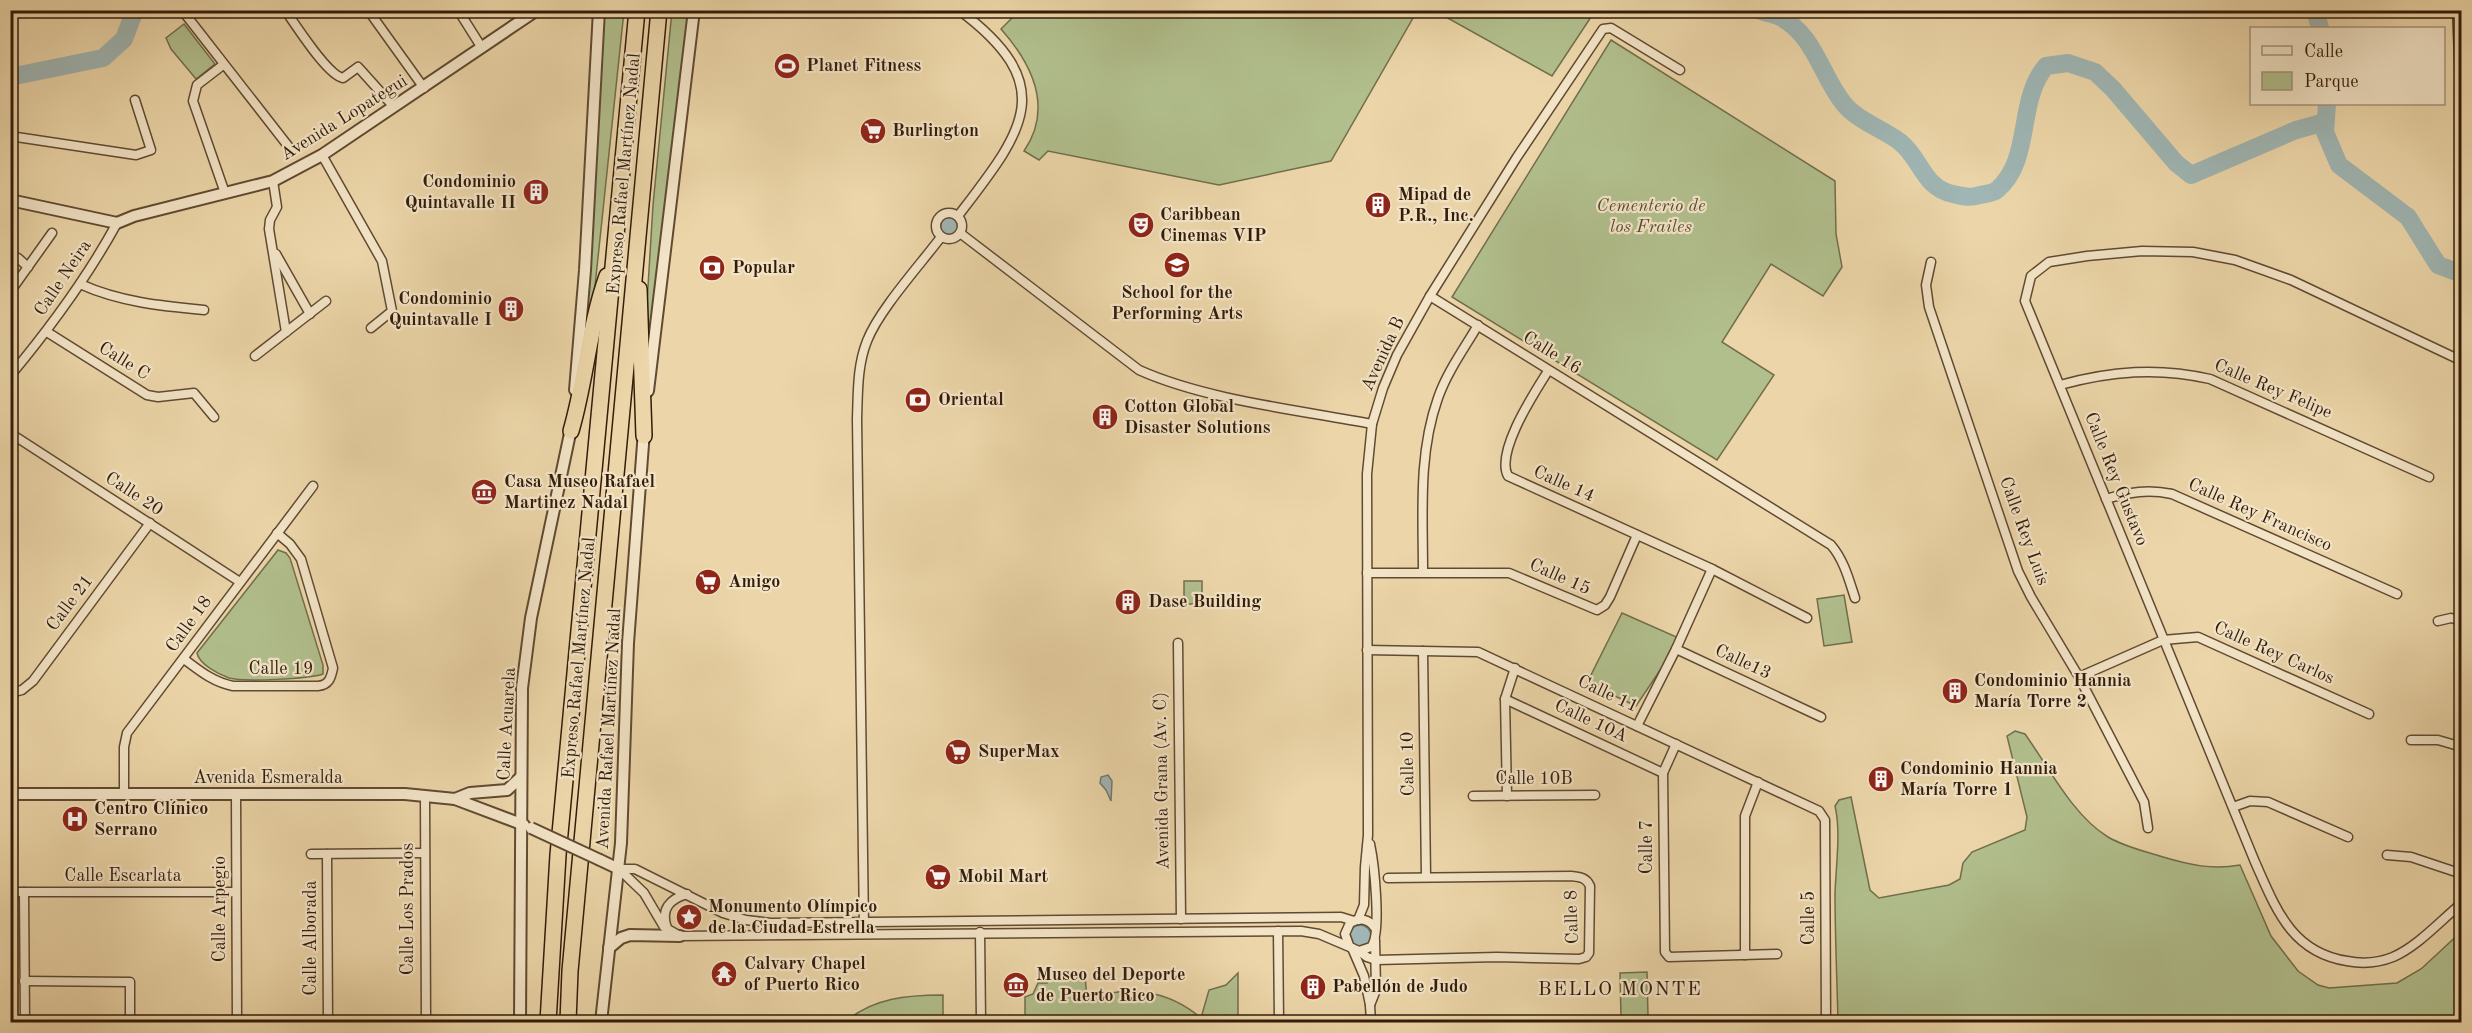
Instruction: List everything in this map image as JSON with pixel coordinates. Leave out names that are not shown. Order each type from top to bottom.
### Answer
[{"type":"highway","name":"Expreso Rafael Martínez Nadal","points":[[548,1023],[558,855],[637,10]]},
{"type":"highway","name":"Expreso Rafael Martínez Nadal","points":[[568,1023],[570,971],[593,707],[659,10]]},
{"type":"highway","points":[[571,431],[582,393],[600,296],[614,253]]},
{"type":"highway","points":[[635,256],[641,304],[644,436]]},
{"type":"street","points":[[182,10],[292,151]]},
{"type":"street","points":[[285,10],[324,63],[338,77],[343,78],[358,67],[394,107]]},
{"type":"street","points":[[368,10],[424,87]]},
{"type":"street","points":[[458,10],[482,48]]},
{"type":"street","name":"Avenida Lopategui","points":[[117,223],[134,216],[273,181],[322,155],[537,10]]},
{"type":"street","name":"Calle Acuarela","points":[[520,1023],[522,688],[531,618],[571,431],[585,270],[599,10]]},
{"type":"street","name":"Avenida Rafael Martínez Nadal","points":[[601,1023],[619,869],[628,643],[644,436],[694,10]]},
{"type":"street","points":[[958,216],[1013,140],[1022,111],[1022,90],[1007,56],[990,35],[959,10]]},
{"type":"street","points":[[2457,10],[2460,36],[2460,79]]},
{"type":"street","name":"Avenida B","points":[[1356,921],[1364,905],[1368,835],[1367,474],[1372,424],[1397,355],[1430,296],[1517,157],[1603,29],[1611,28],[1680,70]]},
{"type":"street","points":[[223,64],[197,85],[193,102],[225,193]]},
{"type":"street","points":[[10,136],[135,155],[151,150],[135,100]]},
{"type":"street","points":[[322,155],[382,261],[392,310],[371,328]]},
{"type":"street","points":[[273,181],[278,200],[270,220],[272,247],[286,332]]},
{"type":"street","points":[[10,200],[117,223]]},
{"type":"street","points":[[950,213],[958,216],[962,223],[960,233],[952,239],[941,237],[936,229],[939,217],[950,213]]},
{"type":"street","name":"Calle Neira","points":[[10,376],[47,332],[80,284],[117,223]]},
{"type":"street","points":[[10,292],[52,233]]},
{"type":"street","points":[[960,233],[1139,370],[1165,382],[1372,424]]},
{"type":"street","points":[[864,933],[857,419],[859,371],[867,341],[880,317],[941,237]]},
{"type":"street","points":[[272,247],[310,314]]},
{"type":"street","name":"Calle Rey Gustavo","points":[[2462,361],[2291,280],[2235,260],[2193,252],[2142,251],[2049,262],[2031,276],[2025,301],[2163,640],[2276,909],[2293,933],[2317,952],[2354,963],[2368,963],[2392,957],[2405,950],[2462,903]]},
{"type":"street","points":[[10,257],[18,258],[28,267]]},
{"type":"street","name":"Calle Rey Luis","points":[[1931,262],[1926,285],[1929,307],[2018,570],[2031,597],[2079,677],[2144,802],[2148,828]]},
{"type":"street","points":[[80,284],[131,301],[204,310]]},
{"type":"street","name":"Calle 16","points":[[1430,296],[1831,545],[1841,562],[1855,598]]},
{"type":"street","points":[[255,356],[326,301]]},
{"type":"street","points":[[1423,572],[1423,473],[1429,428],[1438,397],[1478,325]]},
{"type":"street","name":"Calle C","points":[[47,332],[147,395],[158,397],[194,393],[214,417]]},
{"type":"street","name":"Calle 14","points":[[1548,371],[1516,425],[1507,459],[1508,476],[1712,569],[1808,618]]},
{"type":"street","name":"Calle Rey Felipe","points":[[2060,385],[2091,377],[2134,371],[2181,372],[2210,379],[2429,477]]},
{"type":"street","name":"Calle 20","points":[[10,433],[240,582]]},
{"type":"street","name":"Calle 18","points":[[124,794],[124,747],[127,733],[313,486]]},
{"type":"street","name":"Calle Rey Francisco","points":[[2106,499],[2131,492],[2151,490],[2172,494],[2397,594]]},
{"type":"street","name":"Calle 21","points":[[10,693],[22,690],[33,681],[150,523]]},
{"type":"street","name":"Calle 19","points":[[184,659],[204,675],[233,686],[318,686],[325,685],[329,681],[333,668],[301,559],[290,544],[277,533]]},
{"type":"street","name":"Calle 15","points":[[1367,573],[1518,575],[1597,610],[1605,605],[1610,597],[1637,535]]},
{"type":"street","points":[[10,543],[10,550]]},
{"type":"street","points":[[1637,726],[1676,649],[1712,569]]},
{"type":"street","points":[[2438,621],[2451,618],[2462,621]]},
{"type":"street","name":"Calle Rey Carlos","points":[[2079,677],[2163,640],[2189,636],[2206,640],[2369,714]]},
{"type":"street","name":"Avenida Grana (Av. C)","points":[[1178,643],[1180,919]]},
{"type":"street","name":"Calle13","points":[[1676,649],[1821,717]]},
{"type":"street","name":"Calle 11","points":[[1367,650],[1478,652],[1823,814]]},
{"type":"street","name":"Calle 10","points":[[1423,651],[1426,877]]},
{"type":"street","points":[[1506,796],[1505,699],[1515,668]]},
{"type":"street","name":"Calle 10A","points":[[1505,699],[1663,773]]},
{"type":"street","points":[[2410,740],[2438,740],[2462,747]]},
{"type":"street","name":"Calle 7","points":[[1665,952],[1663,773],[1676,744]]},
{"type":"street","points":[[455,799],[470,793],[507,790],[520,778]]},
{"type":"street","points":[[1745,955],[1745,816],[1758,782]]},
{"type":"street","name":"Avenida Esmeralda","points":[[10,794],[425,796],[455,799],[520,823],[619,869]]},
{"type":"street","name":"Calle Arpegio","points":[[236,794],[237,1023]]},
{"type":"street","name":"Calle 10B","points":[[1473,796],[1595,795]]},
{"type":"street","name":"Calle Los Prados","points":[[425,796],[426,1023]]},
{"type":"street","points":[[2233,807],[2250,801],[2268,802],[2348,837]]},
{"type":"street","name":"Calle 5","points":[[1823,814],[1825,820],[1826,1023]]},
{"type":"street","name":"Avenida B","points":[[1368,835],[1376,867],[1375,928]]},
{"type":"street","points":[[311,854],[424,853]]},
{"type":"street","name":"Calle Alborada","points":[[327,854],[328,1023]]},
{"type":"street","points":[[2387,855],[2411,857],[2462,874]]},
{"type":"street","points":[[619,869],[635,869],[723,913],[746,920],[771,923],[1341,917],[1370,922],[1375,928],[1376,940],[1376,990],[1370,1005]]},
{"type":"street","points":[[619,869],[644,893],[661,923],[675,933]]},
{"type":"street","name":"Calle 8","points":[[675,933],[1308,931],[1353,948],[1376,960],[1497,957],[1579,959],[1586,957],[1589,953],[1590,886],[1588,881],[1582,878],[1571,876],[1388,878]]},
{"type":"street","name":"Calle Escarlata","points":[[10,892],[236,892]]},
{"type":"street","points":[[24,892],[25,1023]]},
{"type":"street","points":[[675,933],[665,919],[667,906],[674,899],[687,894]]},
{"type":"street","points":[[1356,921],[1348,927],[1345,934],[1364,976],[1371,1023]]},
{"type":"street","points":[[1278,931],[1279,1023]]},
{"type":"street","points":[[980,932],[981,1023]]},
{"type":"street","points":[[609,948],[621,938],[630,935],[675,933]]},
{"type":"street","points":[[1353,948],[1371,947],[1376,940]]},
{"type":"street","name":"Calle 5","points":[[1665,952],[1669,957],[1777,954]]},
{"type":"street","points":[[24,981],[130,982],[130,1023]]},
{"type":"green space","points":[[1020,10],[1417,11],[1331,161],[1219,185],[1048,151],[1039,160],[1024,151],[1033,135],[1038,102],[1030,71],[1001,29]]},
{"type":"green space","points":[[607,11],[624,11],[593,305],[588,305],[604,17],[607,17]]},
{"type":"green space","points":[[672,11],[691,11],[649,335],[645,335],[653,205]]},
{"type":"green space","points":[[1435,11],[1595,11],[1552,76]]},
{"type":"green space","points":[[184,24],[215,64],[196,79],[171,49],[166,38]]},
{"type":"green space","name":"Cementerio de los Frailes","points":[[1611,40],[1835,181],[1836,234],[1842,267],[1823,296],[1771,264],[1722,342],[1774,375],[1717,460],[1452,297]]},
{"type":"green space","points":[[278,550],[286,553],[290,558],[323,665],[323,674],[261,680],[229,678],[205,665],[197,653]]},
{"type":"green space","points":[[1184,581],[1202,581],[1202,604],[1184,604]]},
{"type":"green space","points":[[1844,595],[1852,642],[1824,646],[1817,599]]},
{"type":"green space","points":[[1622,613],[1681,639],[1636,706],[1587,683]]},
{"type":"green space","points":[[2015,731],[2025,734],[2072,804],[2095,828],[2108,837],[2121,844],[2173,860],[2210,867],[2240,865],[2271,936],[2298,971],[2318,985],[2329,988],[2397,983],[2421,969],[2461,932],[2461,1022],[1838,1022],[1835,893],[1838,837],[1835,806],[1839,800],[1851,797],[1870,890],[1879,898],[1949,885],[1960,879],[1963,863],[1972,852],[2025,830],[2027,817],[2007,736]]},
{"type":"green space","points":[[1647,972],[1648,1016],[1621,1017],[1620,973]]},
{"type":"green space","points":[[1238,973],[1238,1022],[1025,1022],[1025,997],[1033,994],[1038,983],[1047,983],[1047,979],[1085,975],[1087,1000],[1117,992],[1147,992],[1175,1001],[1201,1018],[1209,990],[1226,985]]},
{"type":"green space","points":[[943,995],[943,1022],[845,1022],[879,1003],[904,997]]},
{"type":"water","points":[[945,217],[953,217],[958,222],[956,233],[945,235],[940,230],[940,222]]},
{"type":"water","points":[[1108,775],[1112,781],[1111,801],[1100,783],[1101,777]]},
{"type":"water","points":[[1360,925],[1368,928],[1371,936],[1368,944],[1360,947],[1352,944],[1349,936],[1352,928]]},
{"type":"waterway","points":[[10,77],[103,58],[124,39],[135,10]]},
{"type":"waterway","points":[[1758,10],[1778,16],[1802,34],[1844,104],[1863,120],[1900,142],[1935,186],[1961,196],[1973,197],[1997,190],[2008,177],[2016,163],[2031,96],[2046,66],[2068,63],[2095,72],[2113,89],[2176,163],[2191,175],[2296,130],[2325,122]]},
{"type":"waterway","points":[[2315,10],[2320,27]]},
{"type":"waterway","points":[[2327,105],[2325,132],[2339,165],[2408,217],[2438,265],[2462,274]]},
{"type":"place","name":"Planet Fitness","points":[[787,66]]},
{"type":"place","name":"Burlington","points":[[873,131]]},
{"type":"place","name":"Condominio Quintavalle II","points":[[536,192]]},
{"type":"place","name":"Mipad de P.R., Inc.","points":[[1378,205]]},
{"type":"place","name":"Caribbean Cinemas VIP","points":[[1141,225]]},
{"type":"place","name":"School for the Performing Arts","points":[[1177,265]]},
{"type":"place","name":"Popular","points":[[712,268]]},
{"type":"place","name":"Condominio Quintavalle I","points":[[511,309]]},
{"type":"place","name":"Oriental","points":[[918,400]]},
{"type":"place","name":"Cotton Global Disaster Solutions","points":[[1105,417]]},
{"type":"place","name":"Casa Museo Rafael Martinez Nadal","points":[[484,492]]},
{"type":"place","name":"Amigo","points":[[708,582]]},
{"type":"place","name":"Dase Building","points":[[1128,602]]},
{"type":"place","name":"Condominio Hannia María Torre 2","points":[[1955,691]]},
{"type":"place","name":"SuperMax","points":[[958,752]]},
{"type":"place","name":"Condominio Hannia María Torre 1","points":[[1881,779]]},
{"type":"place","name":"Centro Clínico Serrano","points":[[75,819]]},
{"type":"place","name":"Mobil Mart","points":[[938,877]]},
{"type":"place","name":"Monumento Olímpico de la Ciudad Estrella","points":[[689,917]]},
{"type":"place","name":"Calvary Chapel of Puerto Rico","points":[[724,974]]},
{"type":"place","name":"Museo del Deporte de Puerto Rico","points":[[1016,985]]},
{"type":"place","name":"Pabellón de Judo","points":[[1313,987]]},
{"type":"district","name":"BELLO MONTE","points":[[1620,990]]}]
